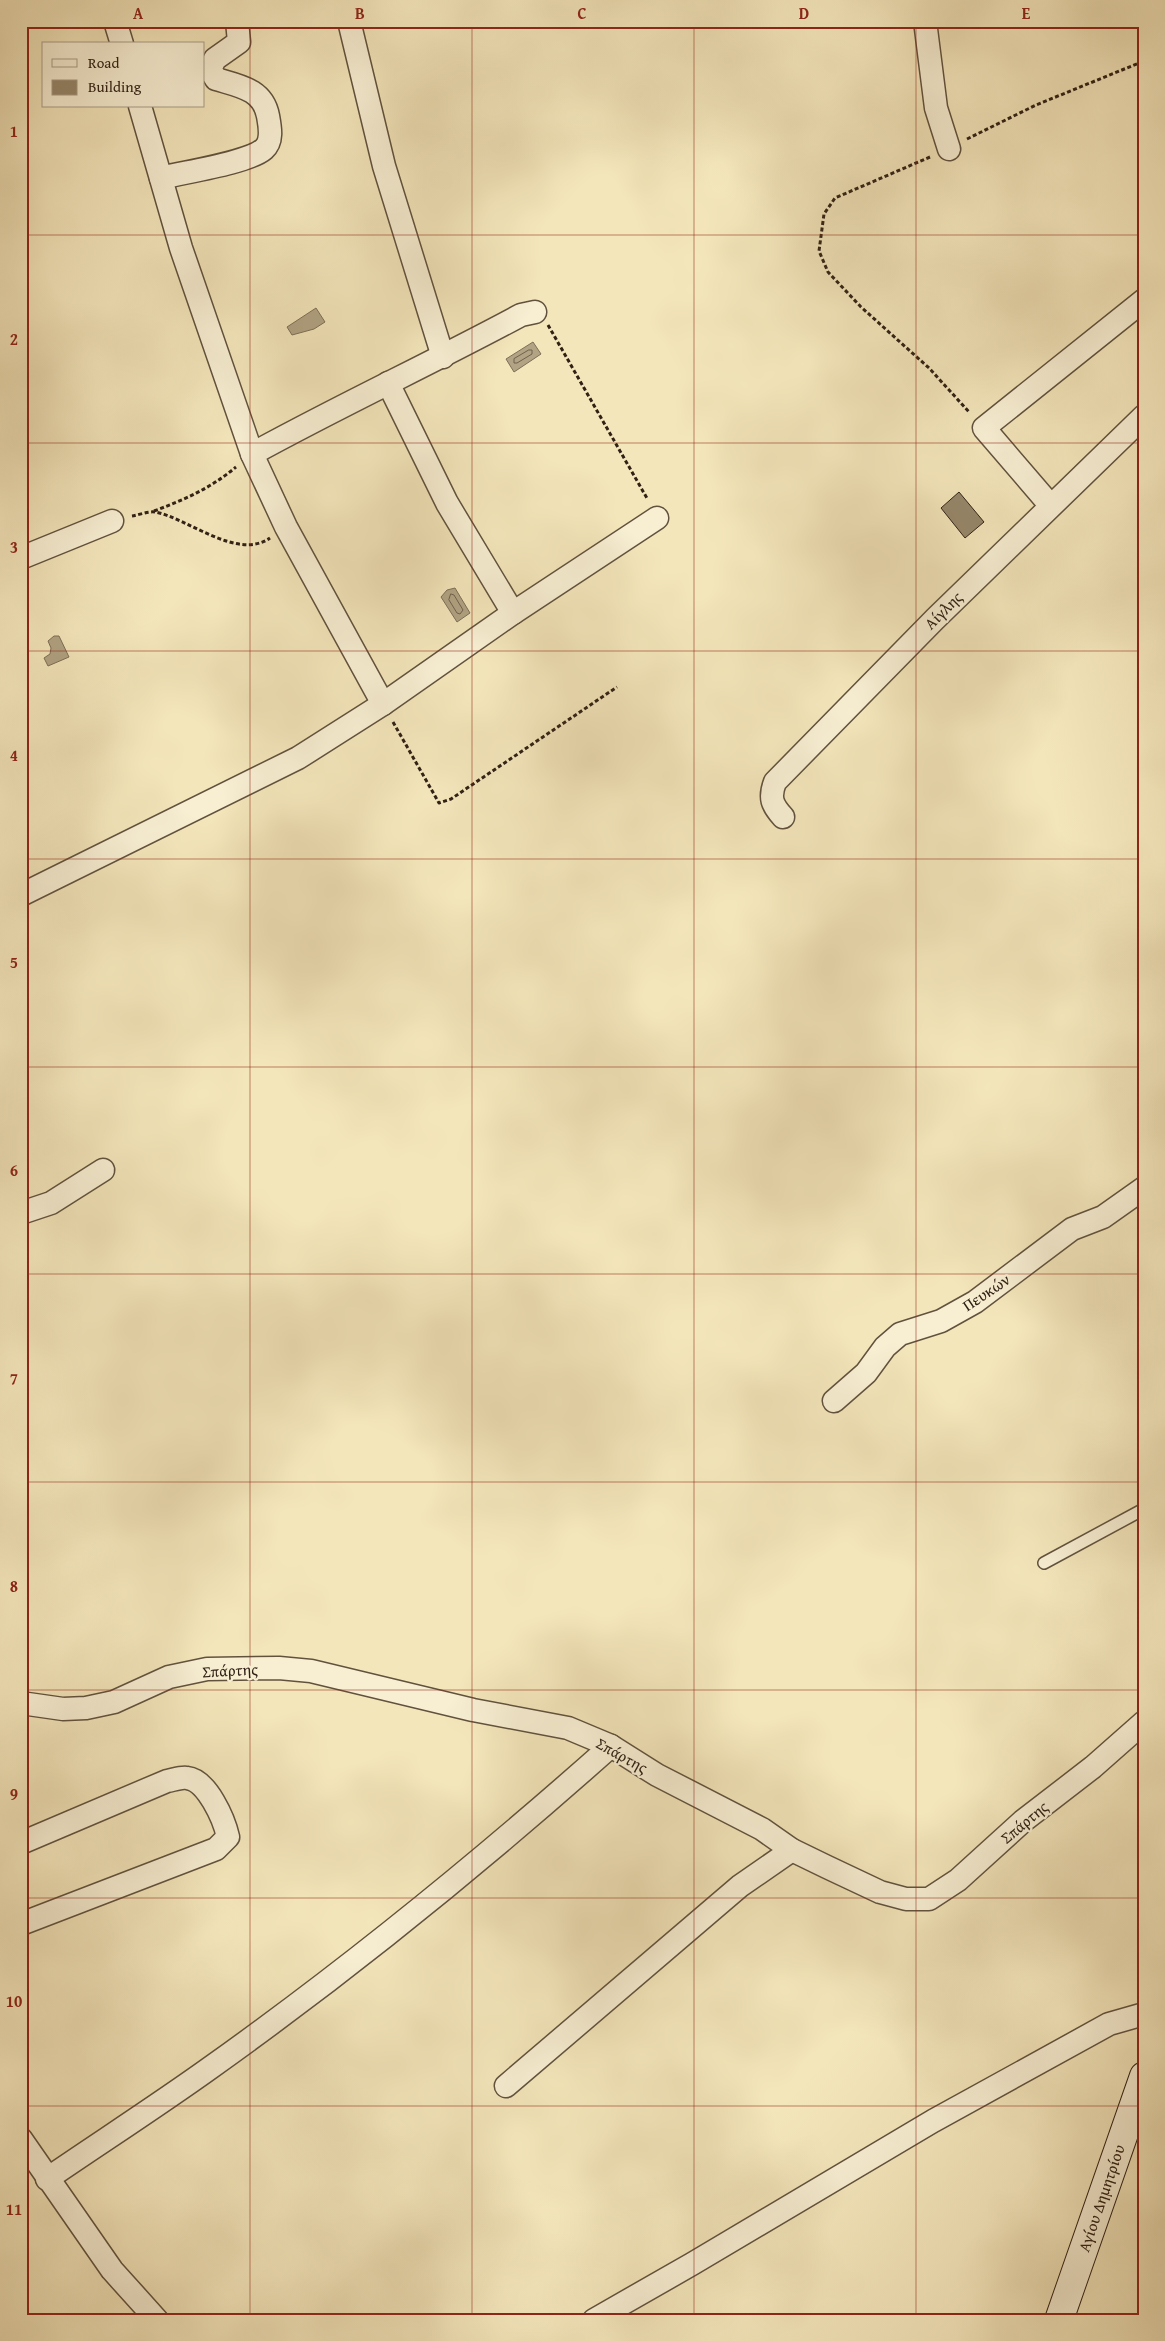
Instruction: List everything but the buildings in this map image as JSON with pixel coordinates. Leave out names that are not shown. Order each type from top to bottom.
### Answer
[{"type":"street","points":[[115,21],[121,42]]},
{"type":"street","points":[[161,178],[250,156],[265,148],[271,137],[268,114],[259,96],[247,88],[216,79],[210,69],[215,60],[239,42],[237,21]]},
{"type":"street","points":[[349,21],[384,166],[442,357]]},
{"type":"street","points":[[925,21],[936,108],[949,149]]},
{"type":"street","points":[[141,108],[181,248],[252,454],[286,527],[382,704]]},
{"type":"street","points":[[1050,505],[984,428],[1144,300]]},
{"type":"street","points":[[252,454],[521,315],[535,312]]},
{"type":"street","points":[[388,383],[447,503],[514,613]]},
{"type":"street","name":"Αίγλης","points":[[782,817],[773,805],[771,793],[775,782],[934,619],[1144,416]]},
{"type":"street","points":[[21,896],[298,758],[382,704],[657,518]]},
{"type":"street","points":[[21,558],[112,521]]},
{"type":"street","points":[[21,1213],[51,1203],[103,1170]]},
{"type":"street","name":"Πευκών","points":[[834,1401],[866,1373],[885,1347],[900,1334],[941,1321],[974,1302],[1066,1234],[1103,1217],[1144,1188]]},
{"type":"street","name":"Σπάρτης","points":[[21,1703],[63,1709],[86,1708],[114,1702],[169,1677],[207,1669],[279,1668],[311,1671],[473,1710],[568,1728],[611,1746],[657,1775],[762,1829],[792,1850],[880,1892],[906,1899],[929,1899],[958,1880],[1023,1821],[1093,1767],[1144,1722]]},
{"type":"street","points":[[47,2179],[210,2068],[359,1956],[555,1796],[611,1746]]},
{"type":"street","points":[[21,1843],[167,1781],[186,1778],[201,1783],[225,1822],[228,1837],[216,1849],[21,1924]]},
{"type":"street","points":[[506,2086],[627,1985],[740,1886],[792,1850]]},
{"type":"street","points":[[594,2320],[942,2116],[1108,2024],[1144,2014]]},
{"type":"street","name":"Αγίου Δημητρίου","points":[[1059,2320],[1144,2076]]},
{"type":"street","points":[[21,2139],[112,2270],[157,2320]]},
{"type":"lane","points":[[1044,1563],[1144,1509]]},
{"type":"path","points":[[984,428],[929,368],[861,307],[828,272],[819,252],[824,214],[835,198],[949,149],[1036,105],[1144,61]]},
{"type":"path","points":[[535,312],[545,320],[657,518]]},
{"type":"path","points":[[112,521],[153,511],[190,497],[218,481],[252,454]]},
{"type":"path","points":[[153,511],[243,546],[266,541],[286,527]]},
{"type":"path","points":[[382,704],[439,803],[451,799],[616,687]]},
{"type":"water","points":[[316,308],[325,322],[314,329],[292,335],[287,327]]},
{"type":"water","points":[[533,342],[541,354],[514,372],[506,359]]},
{"type":"water","points":[[455,588],[470,613],[457,622],[441,597],[447,590]]},
{"type":"water","points":[[54,636],[59,636],[69,657],[48,666],[44,658],[50,654],[51,648],[48,641]]}]
